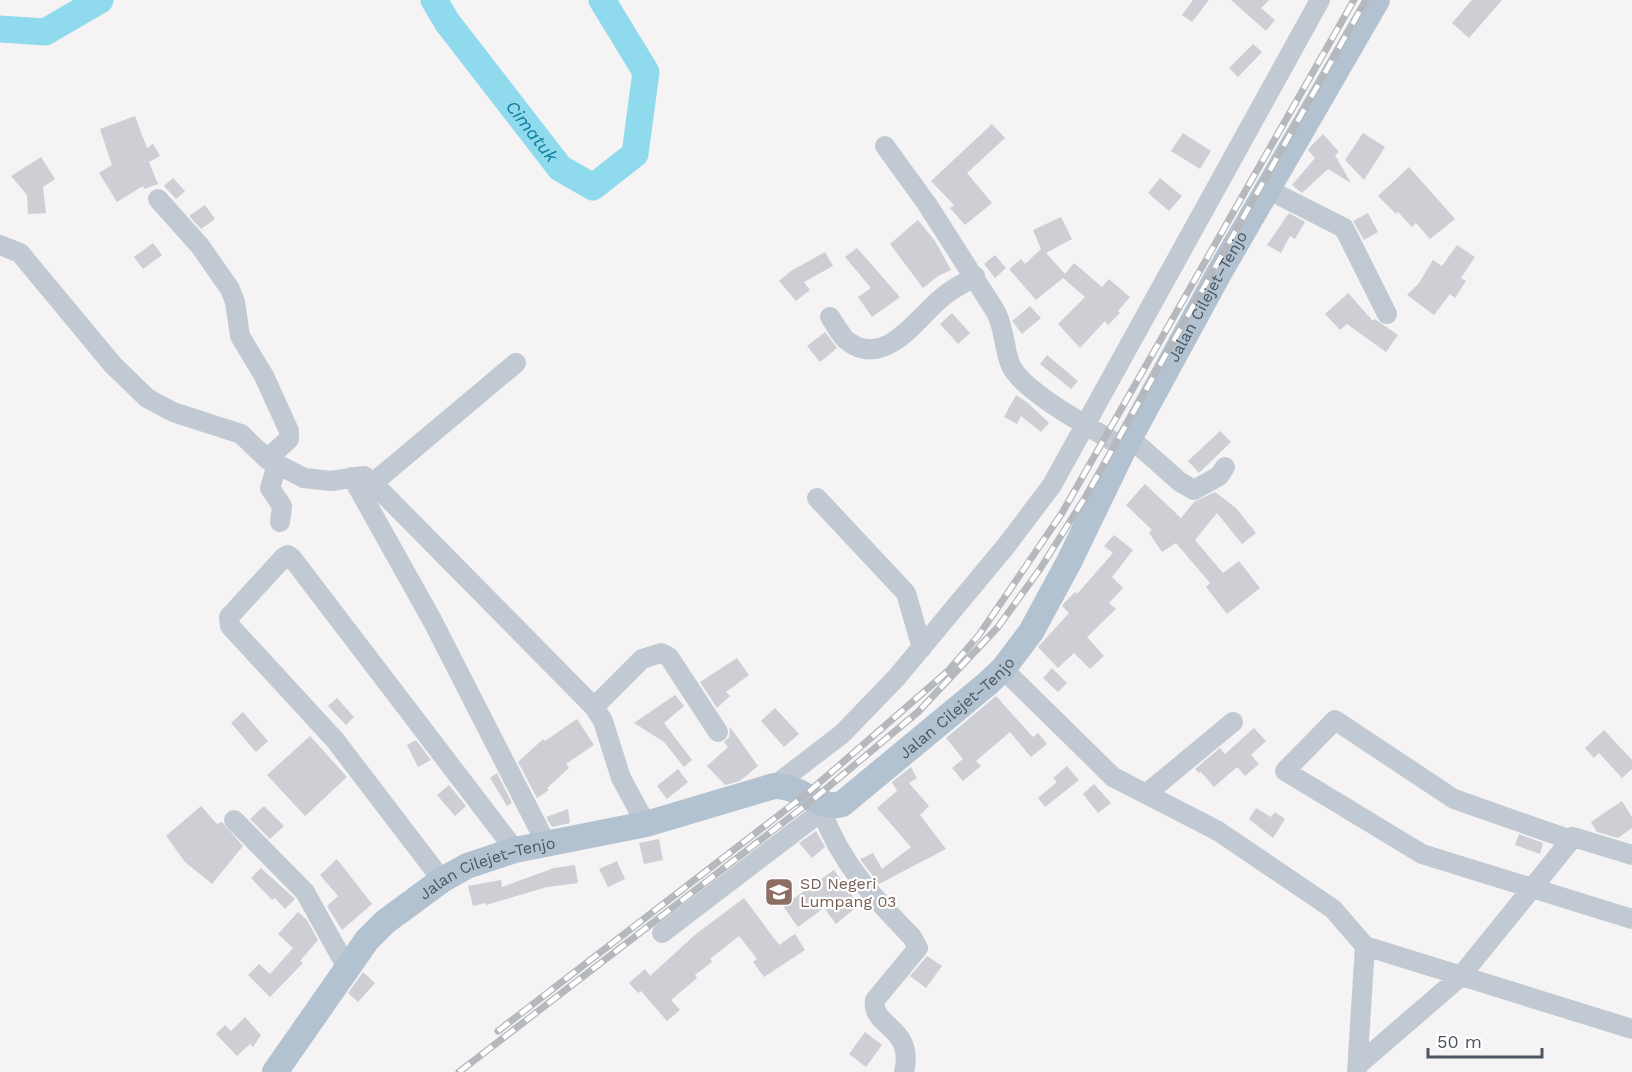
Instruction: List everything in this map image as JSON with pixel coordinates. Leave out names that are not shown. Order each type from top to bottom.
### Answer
[{"type":"main road","name":"Jalan Cilejet–Tenjo","points":[[275,1072],[346,966],[385,922],[442,880],[467,866],[515,850],[646,824],[774,786],[789,787],[828,809],[851,799],[1003,669],[1046,608],[1127,443],[1218,274],[1269,190],[1377,0]]},
{"type":"street","points":[[774,786],[843,734],[922,648],[1052,485],[1320,0]]},
{"type":"street","points":[[885,146],[975,276],[1004,328],[1010,364],[1016,374],[1063,411],[1086,425],[1127,443],[1180,482],[1194,489],[1219,476],[1225,467]]},
{"type":"street","points":[[1269,190],[1344,228],[1387,314]]},
{"type":"street","points":[[158,199],[200,246],[234,296],[240,336],[264,376],[289,431],[289,440],[272,462],[270,488],[282,506],[280,522]]},
{"type":"street","points":[[0,245],[20,253],[113,365],[147,398],[174,412],[241,434],[272,462],[304,478],[331,482],[364,476],[373,483],[594,707],[603,720],[621,778],[646,824]]},
{"type":"street","points":[[830,317],[845,339],[861,348],[877,350],[893,342],[940,298],[975,276]]},
{"type":"street","points":[[373,483],[516,363]]},
{"type":"street","points":[[352,477],[432,620],[547,845]]},
{"type":"street","points":[[817,498],[906,593],[922,648]]},
{"type":"street","points":[[442,880],[335,740],[230,626],[229,616],[284,556],[288,555],[292,558],[515,850]]},
{"type":"street","points":[[594,707],[642,659],[661,653],[669,657],[718,732]]},
{"type":"street","points":[[1003,669],[1113,777],[1218,831],[1333,909],[1365,946],[1632,1029]]},
{"type":"street","points":[[1571,840],[1454,799],[1335,720],[1285,771],[1422,854],[1632,919]]},
{"type":"street","points":[[1146,794],[1233,722]]},
{"type":"street","points":[[662,933],[828,809],[836,844],[855,876],[912,937],[918,948],[875,1000],[874,1007],[877,1014],[900,1036],[904,1044],[907,1059],[904,1072]]},
{"type":"street","points":[[234,820],[305,892],[346,966]]},
{"type":"street","points":[[1358,1069],[1460,977],[1573,837],[1627,848]]},
{"type":"street","points":[[1358,1069],[1365,946]]},
{"type":"building","points":[[1193,0],[1209,0],[1192,22],[1182,15]]},
{"type":"building","points":[[1231,0],[1269,0],[1261,8],[1275,20],[1266,31]]},
{"type":"building","points":[[1472,0],[1502,0],[1469,38],[1452,23]]},
{"type":"building","points":[[1253,44],[1262,52],[1238,77],[1229,68]]},
{"type":"building","points":[[135,116],[147,148],[153,144],[160,156],[149,162],[158,184],[144,189],[143,186],[117,202],[99,173],[112,165],[100,129]]},
{"type":"building","points":[[992,124],[1005,138],[967,173],[992,203],[965,225],[950,208],[954,205],[931,181]]},
{"type":"building","points":[[1183,133],[1211,151],[1200,169],[1171,151]]},
{"type":"building","points":[[1363,133],[1385,147],[1364,180],[1345,160]]},
{"type":"building","points":[[1323,134],[1339,152],[1335,155],[1351,183],[1328,169],[1302,193],[1292,185],[1315,158],[1308,150]]},
{"type":"building","points":[[41,157],[55,179],[43,187],[46,213],[28,214],[27,195],[11,176]]},
{"type":"building","points":[[1409,167],[1455,219],[1430,239],[1416,223],[1412,227],[1378,196]]},
{"type":"building","points":[[173,178],[185,191],[176,199],[164,186]]},
{"type":"building","points":[[1160,178],[1182,196],[1169,211],[1148,193]]},
{"type":"building","points":[[205,205],[215,219],[201,229],[189,216]]},
{"type":"building","points":[[1289,213],[1305,222],[1295,239],[1290,236],[1281,253],[1267,245]]},
{"type":"building","points":[[1368,213],[1378,232],[1364,240],[1353,221]]},
{"type":"building","points":[[1061,217],[1072,239],[1046,253],[1065,274],[1074,263],[1102,287],[1109,279],[1130,297],[1118,311],[1120,313],[1108,325],[1105,321],[1080,348],[1058,324],[1085,297],[1063,278],[1036,300],[1009,269],[1021,259],[1025,264],[1041,249],[1033,230]]},
{"type":"building","points":[[918,220],[935,241],[951,270],[938,276],[923,288],[890,244]]},
{"type":"building","points":[[153,243],[162,255],[143,269],[134,257]]},
{"type":"building","points":[[1457,245],[1475,257],[1461,278],[1466,281],[1455,298],[1450,294],[1434,315],[1407,295],[1419,283],[1433,260],[1442,266]]},
{"type":"building","points":[[857,248],[900,297],[872,317],[858,297],[871,288],[845,257]]},
{"type":"building","points":[[825,252],[833,266],[804,282],[810,290],[796,301],[779,281],[791,271]]},
{"type":"building","points":[[995,255],[1006,268],[995,278],[984,264]]},
{"type":"building","points":[[1348,293],[1373,321],[1375,319],[1398,335],[1386,352],[1347,324],[1340,330],[1325,314]]},
{"type":"building","points":[[1030,306],[1041,318],[1022,334],[1012,321]]},
{"type":"building","points":[[952,313],[970,333],[958,344],[940,324]]},
{"type":"building","points":[[825,332],[837,348],[820,362],[807,346]]},
{"type":"building","points":[[1047,355],[1078,381],[1071,389],[1040,364]]},
{"type":"building","points":[[1016,395],[1049,423],[1041,432],[1021,416],[1017,424],[1004,417]]},
{"type":"building","points":[[1220,431],[1231,442],[1199,473],[1188,461]]},
{"type":"building","points":[[1145,484],[1181,518],[1194,502],[1215,492],[1236,508],[1256,533],[1242,544],[1217,513],[1195,540],[1223,573],[1239,561],[1260,588],[1227,614],[1206,587],[1210,583],[1176,543],[1162,552],[1149,533],[1152,530],[1126,505]]},
{"type":"building","points":[[1114,535],[1133,550],[1112,577],[1123,588],[1109,603],[1116,609],[1087,637],[1104,656],[1090,669],[1074,653],[1058,668],[1038,647],[1069,613],[1062,606],[1064,603],[1075,592],[1077,594],[1113,553],[1104,546]]},
{"type":"building","points":[[737,658],[749,675],[726,692],[730,696],[717,708],[700,682]]},
{"type":"building","points":[[1052,668],[1067,683],[1058,692],[1043,678]]},
{"type":"building","points":[[675,695],[684,706],[664,723],[692,760],[684,767],[664,742],[634,723]]},
{"type":"building","points":[[996,696],[1033,737],[1038,733],[1047,744],[1031,757],[1010,732],[976,761],[981,766],[963,781],[952,768],[963,759],[946,738]]},
{"type":"building","points":[[337,698],[354,717],[346,725],[328,706]]},
{"type":"building","points":[[775,708],[799,734],[784,747],[761,721]]},
{"type":"building","points":[[243,712],[268,741],[256,752],[231,723]]},
{"type":"building","points":[[577,719],[594,745],[566,764],[569,768],[547,788],[549,790],[537,798],[518,762],[543,739],[545,741]]},
{"type":"building","points":[[730,727],[758,766],[740,781],[725,785],[707,766],[728,747],[724,742],[729,737]]},
{"type":"building","points":[[1254,728],[1266,741],[1251,755],[1259,764],[1245,776],[1237,767],[1214,787],[1201,772],[1195,769],[1220,748],[1225,754]]},
{"type":"building","points":[[1604,730],[1632,760],[1632,769],[1622,778],[1599,753],[1594,758],[1585,748]]},
{"type":"building","points":[[310,736],[347,777],[305,816],[267,775]]},
{"type":"building","points":[[416,740],[431,760],[418,767],[407,745]]},
{"type":"building","points":[[1067,766],[1079,780],[1045,807],[1038,798],[1057,782],[1053,778]]},
{"type":"building","points":[[911,767],[917,778],[909,783],[929,806],[920,815],[946,849],[879,884],[860,859],[873,853],[882,869],[911,847],[877,808],[897,791],[892,782]]},
{"type":"building","points":[[678,769],[688,782],[667,799],[657,786]]},
{"type":"building","points":[[497,773],[512,803],[507,806],[490,778]]},
{"type":"building","points":[[1094,784],[1111,803],[1098,813],[1083,794]]},
{"type":"building","points":[[449,785],[466,806],[455,816],[437,795]]},
{"type":"building","points":[[1622,801],[1632,817],[1632,828],[1618,838],[1597,832],[1591,822]]},
{"type":"building","points":[[201,806],[217,824],[222,822],[243,846],[212,884],[185,862],[166,836]]},
{"type":"building","points":[[264,806],[284,826],[270,839],[250,819]]},
{"type":"building","points":[[1256,808],[1271,817],[1275,812],[1285,819],[1273,838],[1249,819]]},
{"type":"building","points":[[568,809],[570,823],[552,827],[546,817]]},
{"type":"building","points":[[816,831],[825,847],[812,858],[799,843]]},
{"type":"building","points":[[1519,834],[1543,843],[1540,854],[1515,845]]},
{"type":"building","points":[[659,839],[663,860],[644,864],[639,843]]},
{"type":"building","points":[[337,859],[372,904],[342,930],[327,906],[338,896],[320,875]]},
{"type":"building","points":[[617,861],[625,879],[608,887],[599,869]]},
{"type":"building","points":[[575,865],[578,883],[547,887],[486,905],[486,903],[473,906],[468,886],[501,880],[502,887],[554,868]]},
{"type":"building","points":[[261,868],[295,899],[285,909],[275,898],[272,900],[251,878]]},
{"type":"building","points":[[834,870],[859,905],[836,924],[824,908],[798,927],[783,906]]},
{"type":"building","points":[[744,898],[779,945],[795,934],[805,950],[764,977],[753,962],[757,959],[739,936],[710,959],[712,962],[695,975],[697,978],[671,1000],[680,1010],[667,1021],[641,991],[638,993],[629,983],[645,969],[650,976],[696,934]]},
{"type":"building","points":[[298,912],[307,920],[318,940],[300,961],[303,963],[270,997],[248,975],[259,964],[270,974],[293,948],[278,934]]},
{"type":"building","points":[[927,956],[942,966],[926,988],[910,976]]},
{"type":"building","points":[[363,972],[375,983],[358,1002],[348,993]]},
{"type":"building","points":[[245,1017],[261,1035],[253,1047],[250,1044],[237,1056],[216,1034],[225,1025],[231,1031]]},
{"type":"building","points":[[865,1032],[882,1045],[866,1067],[849,1054]]},
{"type":"waterway","name":"Cimatuk","points":[[0,29],[45,32],[100,0]]},
{"type":"waterway","name":"Cimatuk","points":[[434,0],[447,22],[560,168],[593,187],[635,154],[646,72],[602,0]]},
{"type":"railway","points":[[498,1031],[805,795],[948,671],[979,635],[1062,513],[1354,0]]},
{"type":"railway","points":[[459,1072],[815,798],[918,712],[998,627],[1040,569],[1086,496],[1366,0]]},
{"type":"place","name":"SD Negeri Lumpang 03","points":[[779,892]]}]
